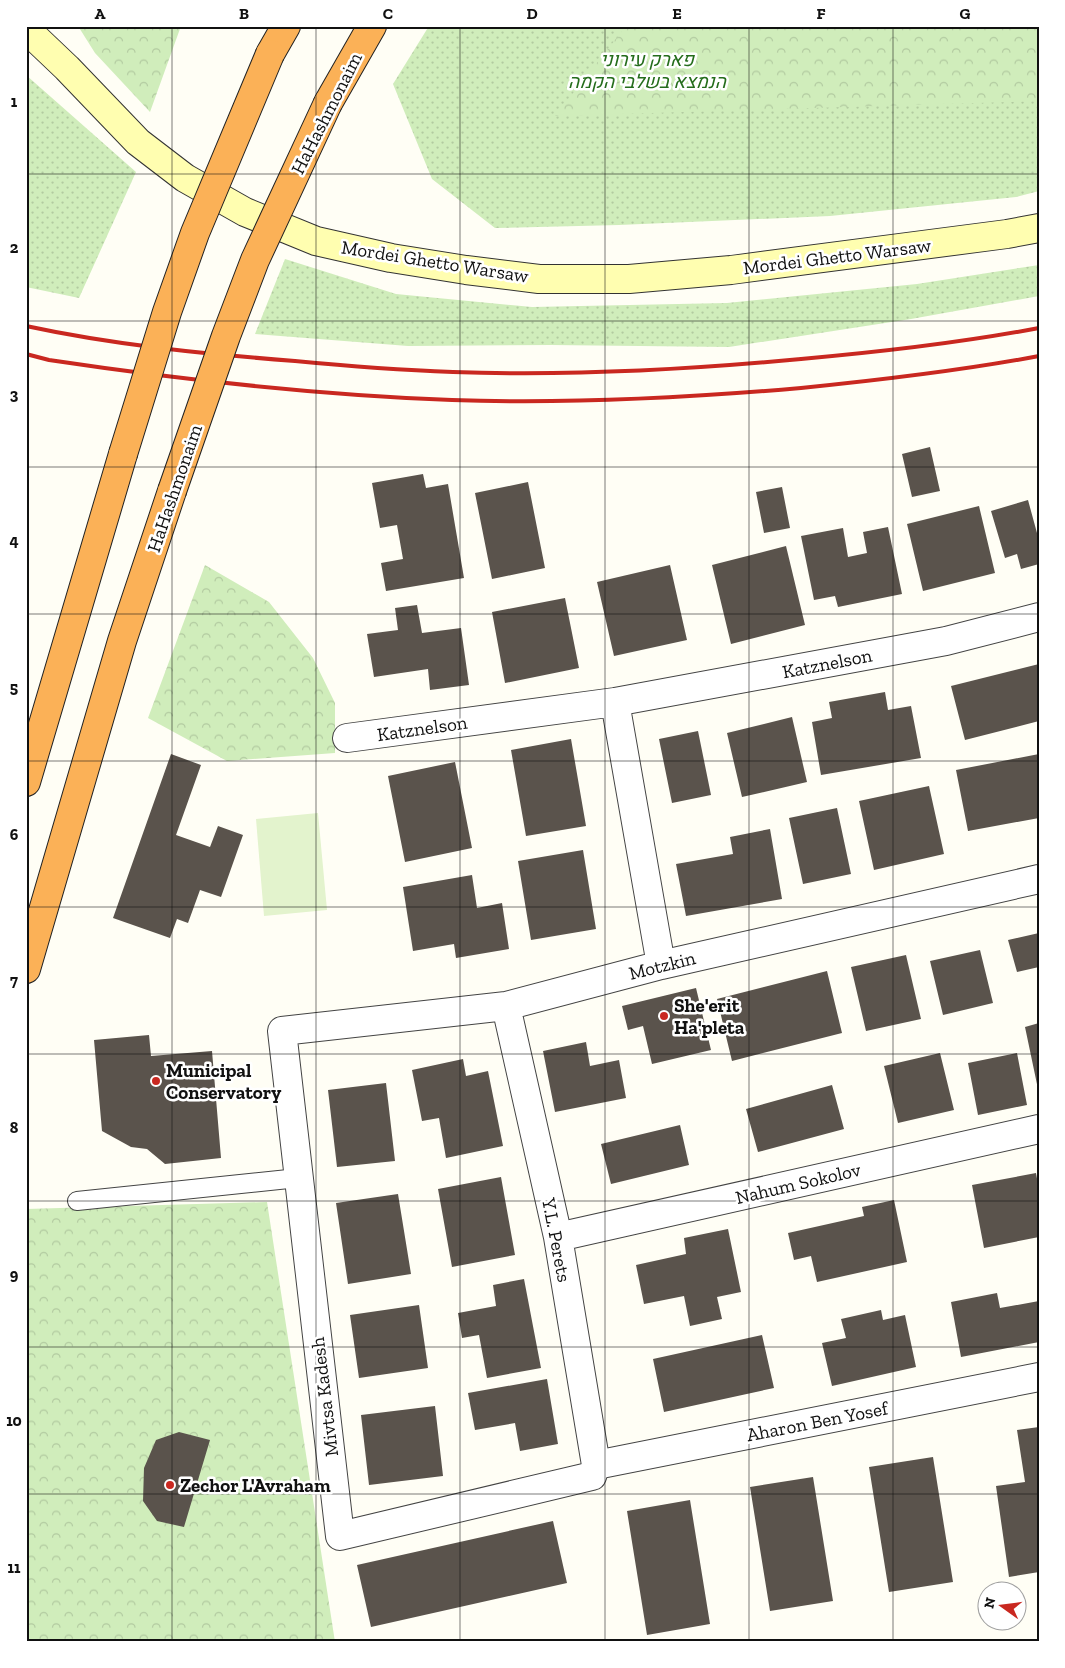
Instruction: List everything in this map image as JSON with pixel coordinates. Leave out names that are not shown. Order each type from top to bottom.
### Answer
[{"type":"highway","points":[[26,782],[123,454],[195,233],[270,54],[286,26]]},
{"type":"highway","name":"HaHashmonaim","points":[[26,969],[122,641],[226,336],[255,260],[328,103],[372,26]]},
{"type":"main road","name":"Mordei Ghetto Warsaw","points":[[36,26],[66,68]]},
{"type":"main road","name":"Mordei Ghetto Warsaw","points":[[26,29],[138,142],[185,178],[245,212],[316,241],[391,258],[539,279],[629,279],[731,270],[1007,234],[1039,228]]},
{"type":"street","name":"Katznelson","points":[[348,738],[615,702],[946,641],[1039,617]]},
{"type":"street","points":[[615,702],[660,965]]},
{"type":"street","name":"Motzkin","points":[[282,1031],[506,1006],[660,965],[1039,879]]},
{"type":"street","name":"Y.L. Perets","points":[[506,1006],[558,1237],[594,1471]]},
{"type":"street","name":"Mivtsa Kadesh","points":[[282,1031],[340,1536],[594,1471]]},
{"type":"street","name":"Nahum Sokolov","points":[[558,1237],[1039,1129]]},
{"type":"street","name":"Aharon Ben Yosef","points":[[594,1471],[1039,1377]]},
{"type":"lane","points":[[77,1201],[298,1178]]},
{"type":"green space","points":[[78,26],[181,26],[150,112],[95,53]]},
{"type":"green space","points":[[429,26],[1039,26],[1039,191],[1016,197],[830,216],[495,228],[432,179],[393,84]]},
{"type":"green space","name":"פארק עירוני הנמצא בשלבי הקמה","points":[[626,26],[1039,26],[1039,101],[555,116]]},
{"type":"green space","points":[[26,75],[136,172],[79,298],[26,287]]},
{"type":"green space","points":[[285,259],[396,294],[532,307],[727,303],[917,284],[1039,265],[1039,296],[911,319],[729,347],[408,346],[255,334]]},
{"type":"green space","points":[[205,565],[269,602],[313,658],[335,703],[335,753],[227,761],[148,718]]},
{"type":"green space","points":[[318,813],[327,910],[264,916],[256,819]]},
{"type":"green space","points":[[267,1202],[335,1642],[26,1642],[26,1209]]},
{"type":"building","points":[[930,447],[940,491],[912,497],[902,454]]},
{"type":"building","points":[[423,474],[426,488],[448,484],[464,578],[386,591],[381,563],[403,559],[397,525],[380,528],[372,483]]},
{"type":"building","points":[[528,482],[545,568],[492,579],[475,493]]},
{"type":"building","points":[[782,487],[790,528],[764,533],[756,492]]},
{"type":"building","points":[[1028,500],[1037,533],[1039,533],[1039,564],[1021,569],[1017,554],[1005,558],[991,511]]},
{"type":"building","points":[[979,506],[995,573],[923,591],[907,524]]},
{"type":"building","points":[[888,527],[902,594],[838,607],[835,596],[814,600],[801,536],[843,528],[848,557],[867,553],[863,532]]},
{"type":"building","points":[[786,546],[805,625],[731,644],[712,565]]},
{"type":"building","points":[[670,565],[687,640],[614,656],[597,582]]},
{"type":"building","points":[[565,598],[579,668],[505,683],[492,612]]},
{"type":"building","points":[[417,605],[422,633],[461,628],[469,685],[430,690],[428,669],[374,677],[367,634],[398,630],[395,608]]},
{"type":"building","points":[[1039,664],[1039,721],[965,740],[951,686]]},
{"type":"building","points":[[885,692],[888,710],[911,706],[921,758],[821,775],[812,722],[832,718],[829,702]]},
{"type":"building","points":[[792,717],[807,782],[742,797],[727,733]]},
{"type":"building","points":[[698,731],[711,795],[672,803],[659,739]]},
{"type":"building","points":[[571,739],[586,826],[526,836],[511,750]]},
{"type":"building","points":[[171,754],[201,765],[176,835],[210,847],[218,826],[243,835],[221,897],[200,890],[188,923],[177,919],[170,938],[113,918]]},
{"type":"building","points":[[1039,754],[1039,818],[968,831],[956,770]]},
{"type":"building","points":[[455,762],[472,848],[405,862],[388,776]]},
{"type":"building","points":[[929,786],[944,854],[874,870],[859,801]]},
{"type":"building","points":[[837,808],[851,874],[803,884],[789,818]]},
{"type":"building","points":[[770,829],[782,899],[686,916],[676,864],[733,854],[730,837]]},
{"type":"building","points":[[583,850],[596,929],[531,940],[518,861]]},
{"type":"building","points":[[472,875],[477,908],[502,903],[509,949],[456,958],[454,944],[413,951],[403,887]]},
{"type":"building","points":[[1039,933],[1039,967],[1017,972],[1008,940]]},
{"type":"building","points":[[980,950],[993,1003],[943,1015],[930,961]]},
{"type":"building","points":[[906,955],[921,1019],[866,1031],[851,967]]},
{"type":"building","points":[[827,971],[842,1033],[732,1061],[717,999]]},
{"type":"building","name":"She'erit Ha'pleta","points":[[696,988],[711,1050],[652,1064],[643,1026],[628,1030],[622,1006]]},
{"type":"building","points":[[1039,1023],[1039,1089],[1038,1089],[1025,1027]]},
{"type":"building","name":"Municipal Conservatory","points":[[149,1035],[151,1056],[212,1051],[221,1158],[165,1164],[147,1149],[131,1147],[102,1131],[94,1040]]},
{"type":"building","points":[[586,1042],[590,1066],[619,1060],[626,1098],[555,1112],[543,1051]]},
{"type":"building","points":[[940,1053],[954,1110],[898,1123],[884,1066]]},
{"type":"building","points":[[1017,1053],[1027,1105],[978,1115],[968,1063]]},
{"type":"building","points":[[463,1059],[466,1076],[488,1071],[503,1146],[446,1158],[439,1118],[422,1121],[412,1070]]},
{"type":"building","points":[[386,1083],[395,1161],[337,1167],[328,1090]]},
{"type":"building","points":[[832,1085],[844,1129],[758,1152],[746,1109]]},
{"type":"building","points":[[680,1125],[689,1165],[611,1184],[601,1144]]},
{"type":"building","points":[[1036,1173],[1039,1190],[1039,1237],[984,1248],[972,1185]]},
{"type":"building","points":[[501,1177],[515,1255],[452,1267],[438,1189]]},
{"type":"building","points":[[398,1194],[411,1274],[348,1284],[336,1203]]},
{"type":"building","points":[[894,1200],[907,1262],[817,1282],[811,1256],[794,1260],[788,1233],[864,1216],[862,1207]]},
{"type":"building","points":[[728,1229],[741,1292],[717,1297],[722,1319],[690,1326],[684,1296],[644,1304],[636,1265],[686,1254],[684,1238]]},
{"type":"building","points":[[524,1279],[541,1368],[487,1378],[479,1335],[462,1338],[458,1313],[496,1306],[493,1285]]},
{"type":"building","points":[[997,1293],[1000,1308],[1039,1301],[1039,1342],[961,1357],[951,1302]]},
{"type":"building","points":[[419,1305],[428,1368],[359,1378],[350,1315]]},
{"type":"building","points":[[881,1310],[883,1320],[905,1315],[916,1367],[832,1386],[822,1343],[846,1338],[841,1319]]},
{"type":"building","points":[[762,1335],[774,1388],[664,1412],[653,1359]]},
{"type":"building","points":[[547,1379],[558,1444],[520,1451],[515,1423],[475,1430],[468,1393]]},
{"type":"building","points":[[435,1406],[443,1476],[369,1485],[361,1415]]},
{"type":"building","points":[[1039,1427],[1039,1572],[1009,1577],[996,1486],[1025,1482],[1017,1430]]},
{"type":"building","name":"Zechor L'Avraham","points":[[179,1432],[210,1440],[184,1527],[157,1521],[143,1501],[144,1468],[156,1440]]},
{"type":"building","points":[[933,1457],[953,1582],[889,1592],[869,1467]]},
{"type":"building","points":[[813,1477],[833,1601],[770,1611],[750,1487]]},
{"type":"building","points":[[690,1500],[710,1624],[647,1635],[627,1511]]},
{"type":"building","points":[[553,1521],[567,1583],[371,1627],[357,1565]]},
{"type":"railway","points":[[26,326],[126,344],[227,355],[413,370],[496,373],[584,373],[670,369],[801,359],[920,346],[1039,328]]},
{"type":"railway","points":[[26,354],[49,360],[250,386],[401,398],[496,401],[583,401],[714,395],[801,388],[920,375],[1039,356]]},
{"type":"place","name":"She'erit Ha'pleta","points":[[664,1016]]},
{"type":"place","name":"Municipal Conservatory","points":[[156,1081]]},
{"type":"place","name":"Zechor L'Avraham","points":[[170,1485]]}]
